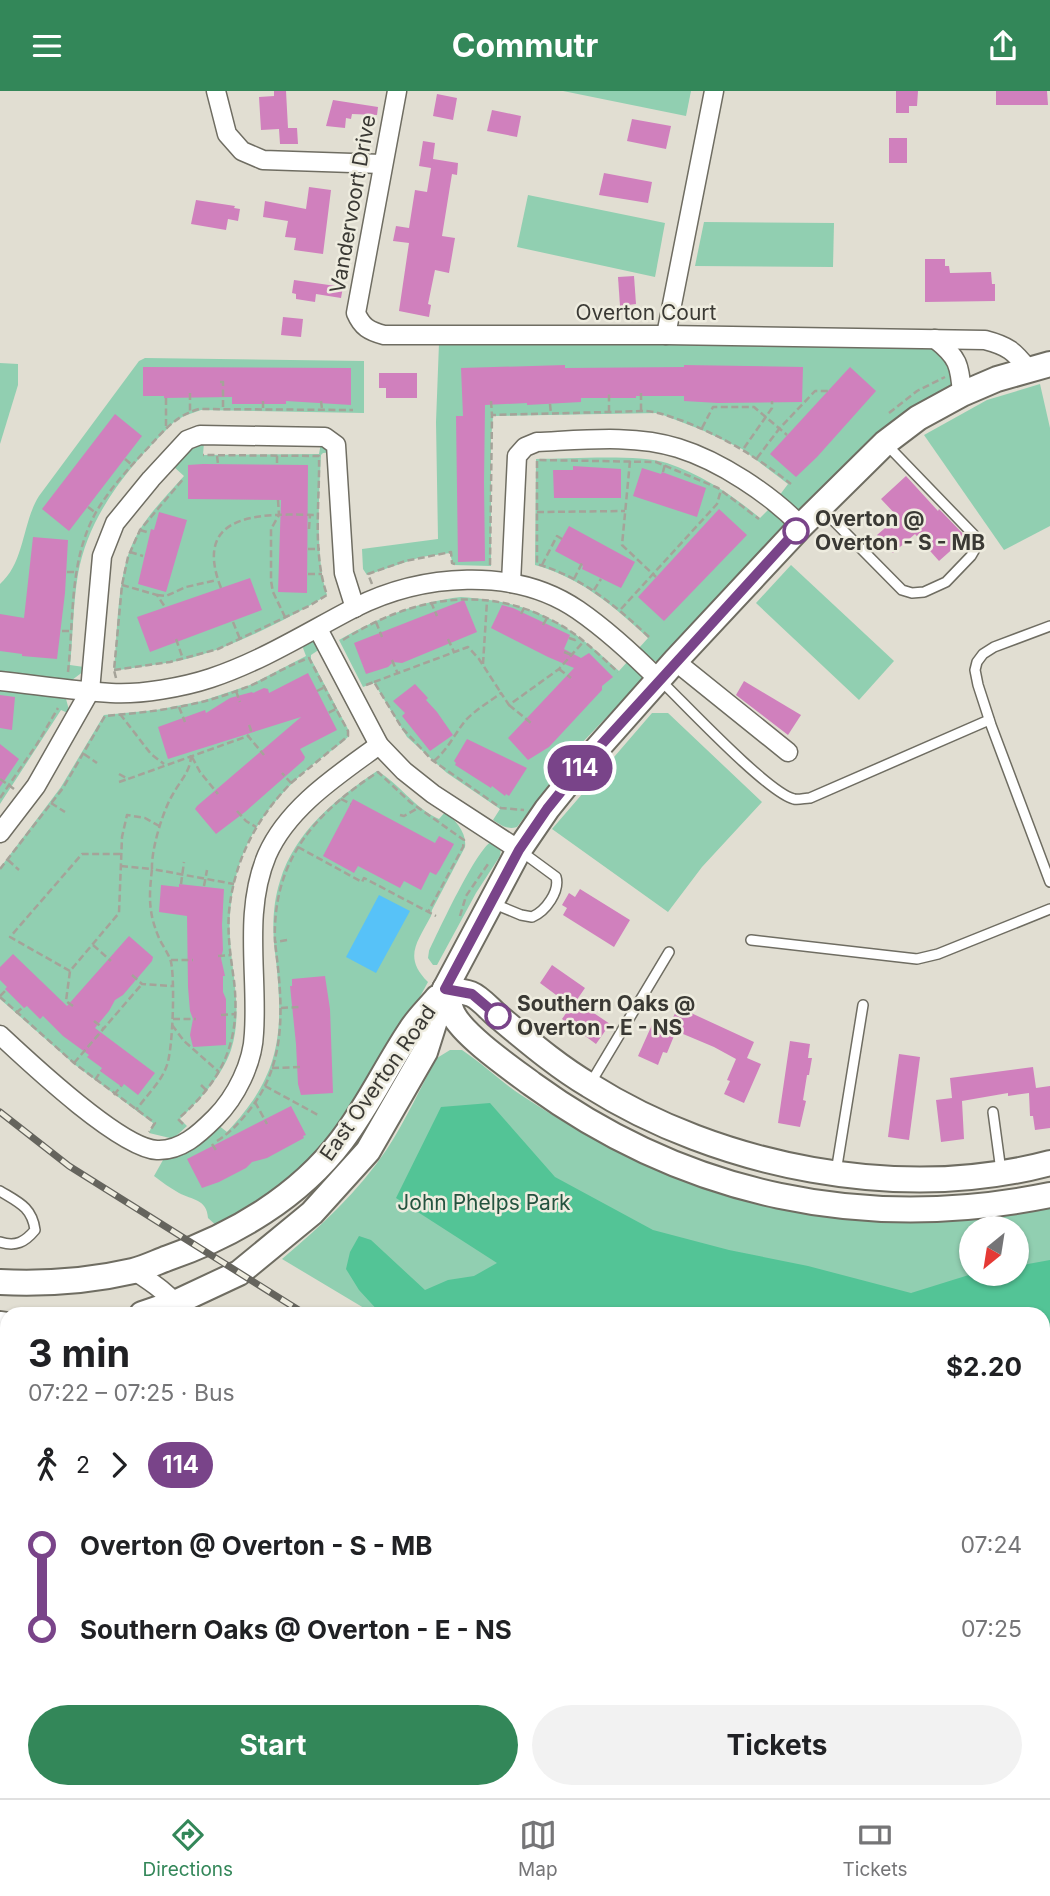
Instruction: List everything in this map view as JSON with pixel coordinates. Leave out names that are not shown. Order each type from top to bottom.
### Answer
[{"type":"street","points":[[216,91],[227,134],[242,151],[263,160],[382,164]]},
{"type":"street","name":"Vandervoort Drive","points":[[361,324],[356,313],[397,91]]},
{"type":"street","points":[[666,335],[714,91]]},
{"type":"street","name":"Overton Court","points":[[361,324],[369,331],[384,335],[666,335],[985,340],[1000,344],[1039,366]]},
{"type":"street","points":[[935,339],[952,352],[960,367],[962,394]]},
{"type":"street","points":[[183,1307],[239,1273],[312,1213],[368,1151],[425,1052],[445,989],[519,850],[580,768],[667,671],[820,506],[885,443],[918,418],[962,394],[1039,366]]},
{"type":"street","points":[[0,834],[36,786],[90,691],[102,556],[108,536],[115,523],[187,440],[200,435],[325,437],[336,445],[344,573],[355,608]]},
{"type":"street","points":[[510,583],[517,456],[525,447],[537,442],[639,441],[677,447],[712,463],[755,488],[801,526]]},
{"type":"street","points":[[0,681],[114,694],[209,679],[273,653],[384,595],[418,585],[446,581],[510,583],[530,587],[577,610],[629,652],[667,671],[788,753]]},
{"type":"street","points":[[318,629],[379,745],[404,771],[433,794],[519,850]]},
{"type":"street","points":[[0,1035],[41,1073],[99,1120],[138,1144],[155,1150],[169,1148],[183,1145],[202,1132],[236,1091],[248,1062],[254,1035],[253,909],[268,853],[277,837],[307,801],[379,745]]},
{"type":"street","points":[[445,989],[454,1016],[499,1059]]},
{"type":"street","points":[[445,989],[472,994],[539,1050],[589,1086],[701,1140],[772,1162],[836,1173],[913,1179],[1001,1173],[1050,1163]]},
{"type":"street","name":"East Overton Road","points":[[0,1282],[40,1282],[133,1271],[198,1248],[227,1234],[284,1197],[322,1165],[362,1111],[411,1028],[445,989]]},
{"type":"street","points":[[425,1052],[441,1041],[456,1039],[472,1043],[574,1113],[633,1146],[715,1178],[767,1193],[831,1205],[892,1211],[1006,1203],[1050,1195]]},
{"type":"street","points":[[574,1113],[589,1086]]},
{"type":"street","points":[[831,1205],[836,1173]]},
{"type":"street","points":[[133,1271],[180,1307]]},
{"type":"lane","points":[[820,506],[902,590],[924,592],[946,582],[971,556],[978,544],[974,535],[885,443]]},
{"type":"lane","points":[[1050,626],[983,654],[975,670],[989,720],[1050,882]]},
{"type":"lane","points":[[667,671],[761,777],[781,793],[796,800],[810,798],[989,720]]},
{"type":"lane","points":[[490,902],[533,917],[542,911],[557,887],[556,877],[519,850]]},
{"type":"lane","points":[[751,940],[918,959],[938,954],[1050,909]]},
{"type":"lane","points":[[589,1086],[669,952]]},
{"type":"lane","points":[[836,1173],[863,1005]]},
{"type":"lane","points":[[993,1112],[1001,1173]]},
{"type":"lane","points":[[0,1191],[22,1205],[34,1217],[35,1230],[26,1241],[11,1245],[0,1242]]},
{"type":"path","points":[[220,382],[223,382],[223,409]]},
{"type":"path","points":[[757,458],[779,429],[816,390],[828,391]]},
{"type":"path","points":[[190,393],[190,412]]},
{"type":"path","points":[[609,393],[609,412]]},
{"type":"path","points":[[641,393],[641,411]]},
{"type":"path","points":[[166,398],[166,427]]},
{"type":"path","points":[[263,401],[263,409]]},
{"type":"path","points":[[321,401],[321,409]]},
{"type":"path","points":[[489,565],[491,541],[487,440],[492,415],[491,401]]},
{"type":"path","points":[[702,429],[713,407],[713,401]]},
{"type":"path","points":[[743,449],[772,408],[772,401]]},
{"type":"path","points":[[550,404],[551,414]]},
{"type":"path","points":[[713,407],[754,407],[787,435]]},
{"type":"path","points":[[492,415],[658,412],[743,449],[791,485]]},
{"type":"path","points":[[184,478],[140,530],[130,552],[122,585],[114,670],[183,659],[218,649],[327,595],[321,574],[319,456],[204,456]]},
{"type":"path","points":[[217,456],[218,464]]},
{"type":"path","points":[[277,456],[277,465]]},
{"type":"path","points":[[125,459],[132,465]]},
{"type":"path","points":[[649,637],[594,590],[537,564],[537,460],[664,464],[721,489],[759,519]]},
{"type":"path","points":[[574,460],[574,467]]},
{"type":"path","points":[[598,461],[598,466]]},
{"type":"path","points":[[630,461],[622,545],[654,576]]},
{"type":"path","points":[[663,472],[664,464]]},
{"type":"path","points":[[685,479],[687,474]]},
{"type":"path","points":[[620,610],[696,531],[717,504],[721,489]]},
{"type":"path","points":[[278,500],[279,515],[271,529],[271,581],[273,592],[285,617]]},
{"type":"path","points":[[88,507],[96,513]]},
{"type":"path","points":[[537,512],[626,511]]},
{"type":"path","points":[[309,529],[310,515]]},
{"type":"path","points":[[220,588],[214,553],[216,539],[220,534],[249,517],[319,515]]},
{"type":"path","points":[[484,517],[490,517]]},
{"type":"path","points":[[140,530],[150,533]]},
{"type":"path","points":[[542,565],[557,536],[562,539]]},
{"type":"path","points":[[485,542],[491,541]]},
{"type":"path","points":[[308,549],[320,549]]},
{"type":"path","points":[[130,552],[144,556]]},
{"type":"path","points":[[374,587],[368,574],[420,557],[451,552],[453,564],[466,564]]},
{"type":"path","points":[[574,579],[582,563]]},
{"type":"path","points":[[67,572],[76,572]]},
{"type":"path","points":[[308,574],[321,574]]},
{"type":"path","points":[[594,590],[601,579]]},
{"type":"path","points":[[122,585],[166,596],[186,587],[218,580]]},
{"type":"path","points":[[157,594],[165,607]]},
{"type":"path","points":[[483,664],[487,600]]},
{"type":"path","points":[[341,641],[376,622],[431,602],[487,600],[524,608],[547,618],[584,641],[618,672]]},
{"type":"path","points":[[431,602],[438,616]]},
{"type":"path","points":[[521,614],[524,608]]},
{"type":"path","points":[[543,625],[547,618]]},
{"type":"path","points":[[233,622],[240,639]]},
{"type":"path","points":[[376,622],[382,636]]},
{"type":"path","points":[[62,631],[71,631]]},
{"type":"path","points":[[569,638],[575,641],[577,636]]},
{"type":"path","points":[[176,639],[183,659]]},
{"type":"path","points":[[448,639],[454,652]]},
{"type":"path","points":[[509,705],[559,669],[584,641]]},
{"type":"path","points":[[359,678],[364,686],[469,647],[509,705],[531,723]]},
{"type":"path","points":[[564,652],[572,655]]},
{"type":"path","points":[[0,869],[51,803],[84,754],[104,716],[179,707],[236,691],[308,658],[348,731],[348,736],[291,783],[256,827],[242,854],[229,913],[236,1014],[231,1045],[219,1073],[178,1119],[186,1127],[182,1131]]},
{"type":"path","points":[[392,660],[398,674]]},
{"type":"path","points":[[559,669],[571,678]]},
{"type":"path","points":[[374,682],[402,728],[434,761],[501,808],[528,809]]},
{"type":"path","points":[[317,691],[325,687]]},
{"type":"path","points":[[236,691],[240,702]]},
{"type":"path","points":[[434,761],[449,747],[469,718],[501,693]]},
{"type":"path","points":[[179,707],[185,722]]},
{"type":"path","points":[[0,798],[58,708]]},
{"type":"path","points":[[328,713],[336,709]]},
{"type":"path","points":[[120,714],[151,754],[166,765]]},
{"type":"path","points":[[119,782],[248,736],[250,725]]},
{"type":"path","points":[[248,736],[264,755]]},
{"type":"path","points":[[84,754],[97,763]]},
{"type":"path","points":[[191,755],[200,772],[218,794]]},
{"type":"path","points":[[136,1111],[167,1067],[173,1019],[171,960],[161,943],[148,901],[153,854],[172,795],[190,766],[191,755]]},
{"type":"path","points":[[287,940],[275,942],[276,907],[283,877],[298,847],[315,824],[341,799],[378,772],[418,807],[464,840],[463,847],[428,912]]},
{"type":"path","points":[[119,773],[128,779]]},
{"type":"path","points":[[282,773],[291,783]]},
{"type":"path","points":[[341,799],[351,804]]},
{"type":"path","points":[[51,803],[65,813]]},
{"type":"path","points":[[400,815],[404,816],[418,807]]},
{"type":"path","points":[[237,811],[256,827]]},
{"type":"path","points":[[73,1006],[66,1001],[70,971],[119,913],[127,815],[145,818],[161,827]]},
{"type":"path","points":[[298,847],[362,882],[364,878],[436,916]]},
{"type":"path","points":[[70,971],[10,937],[82,854],[122,854]]},
{"type":"path","points":[[456,925],[466,896],[493,857]]},
{"type":"path","points":[[8,860],[19,870]]},
{"type":"path","points":[[181,884],[184,862]]},
{"type":"path","points":[[121,866],[234,884]]},
{"type":"path","points":[[204,886],[207,870]]},
{"type":"path","points":[[93,945],[111,961]]},
{"type":"path","points":[[218,956],[231,955]]},
{"type":"path","points":[[171,960],[193,960]]},
{"type":"path","points":[[132,975],[142,983],[172,986]]},
{"type":"path","points":[[74,1063],[142,983]]},
{"type":"path","points":[[6,990],[0,997],[16,1013],[95,1080],[155,1123],[149,1132],[155,1134]]},
{"type":"path","points":[[16,1013],[23,1007]]},
{"type":"path","points":[[281,1008],[299,1007]]},
{"type":"path","points":[[221,1015],[236,1014]]},
{"type":"path","points":[[173,1019],[196,1019]]},
{"type":"path","points":[[94,1021],[103,1028]]},
{"type":"path","points":[[172,1025],[184,1041],[219,1073]]},
{"type":"path","points":[[272,1068],[303,1067]]},
{"type":"path","points":[[95,1080],[101,1071]]},
{"type":"path","points":[[201,1085],[206,1090]]},
{"type":"path","points":[[114,1095],[121,1086]]},
{"type":"path","points":[[265,1086],[318,1115]]},
{"type":"path","points":[[256,1102],[267,1124]]},
{"type":"green space","points":[[563,91],[691,91],[686,116]]},
{"type":"green space","points":[[528,195],[665,223],[655,277],[517,247]]},
{"type":"green space","points":[[704,222],[834,223],[833,267],[695,266]]},
{"type":"green space","points":[[439,343],[929,347],[946,359],[954,381],[950,389],[801,511],[794,510],[779,496],[788,484],[742,449],[658,413],[493,416],[491,566],[453,565],[450,553],[421,557],[367,575],[363,569],[362,549],[438,539],[436,422]]},
{"type":"green space","points":[[145,358],[364,361],[364,413],[201,410],[174,422],[142,455],[114,491],[91,531],[83,552],[76,585],[70,665],[84,667],[84,671],[72,680],[0,671],[0,584],[19,554],[33,507],[139,361]]},
{"type":"green space","points":[[0,363],[18,364],[18,385],[0,444]]},
{"type":"green space","points":[[1040,384],[1050,428],[1050,526],[1004,550],[924,435],[987,400]]},
{"type":"green space","points":[[204,442],[203,455],[319,454],[321,443],[333,452],[321,455],[319,488],[319,545],[327,595],[263,630],[211,652],[114,671],[119,599],[131,546],[149,516],[184,476],[174,467],[191,447]]},
{"type":"green space","points":[[621,458],[667,463],[716,486],[760,518],[770,508],[787,523],[658,662],[650,659],[639,648],[648,638],[609,604],[567,577],[535,565],[536,459]]},
{"type":"green space","points":[[791,565],[894,661],[859,700],[756,603]]},
{"type":"green space","points":[[461,597],[509,604],[548,617],[582,639],[619,671],[628,661],[644,678],[578,747],[517,827],[513,828],[493,820],[500,809],[447,773],[407,737],[374,683],[363,687],[339,640],[398,612]]},
{"type":"green space","points":[[311,640],[316,642],[320,649],[311,655],[311,659],[349,731],[349,736],[291,785],[263,817],[249,841],[236,874],[231,907],[230,939],[236,1022],[231,1050],[216,1079],[180,1119],[187,1126],[170,1138],[149,1133],[153,1123],[74,1064],[0,999],[0,868],[61,787],[104,715],[156,710],[202,701],[250,685],[306,656],[304,644]]},
{"type":"green space","points":[[0,687],[65,695],[70,714],[61,710],[0,804]]},
{"type":"green space","points":[[652,713],[668,713],[762,802],[702,867],[668,912],[552,829]]},
{"type":"green space","points":[[377,771],[430,814],[439,819],[446,811],[464,836],[465,847],[432,910],[415,950],[416,965],[428,982],[387,1057],[328,1153],[219,1228],[208,1218],[202,1204],[154,1176],[163,1160],[188,1151],[218,1125],[227,1132],[258,1092],[268,1073],[278,1033],[274,920],[280,881],[287,863],[306,832],[332,805]]},
{"type":"green space","points":[[491,842],[501,848],[500,856],[476,893],[437,965],[433,965],[428,958],[429,951],[467,875],[484,848]]},
{"type":"green space","name":"John Phelps Park","points":[[450,1050],[462,1050],[521,1095],[582,1132],[645,1163],[709,1187],[775,1205],[842,1216],[910,1220],[959,1218],[959,1286],[1029,1286],[1029,1216],[987,1216],[1050,1207],[1050,1307],[362,1307],[282,1259],[338,1208],[364,1180],[387,1149],[437,1058]]},
{"type":"green space","points":[[490,1103],[555,1177],[653,1230],[911,1293],[959,1278],[959,1286],[1029,1286],[1029,1264],[1050,1260],[1050,1307],[375,1307],[359,1290],[346,1269],[350,1252],[359,1236],[371,1240],[425,1290],[448,1280],[474,1276],[497,1263],[396,1198],[441,1107]]},
{"type":"water","points":[[379,895],[410,911],[376,973],[346,957]]},
{"type":"building","points":[[274,91],[286,91],[288,128],[297,128],[298,144],[280,144],[279,129],[261,130],[259,97],[274,96]]},
{"type":"building","points":[[896,91],[918,91],[917,106],[909,106],[909,113],[896,113]]},
{"type":"building","points":[[996,91],[1047,91],[1048,105],[996,105]]},
{"type":"building","points":[[437,94],[457,98],[453,120],[433,116]]},
{"type":"building","points":[[333,100],[378,107],[377,115],[352,114],[351,119],[346,118],[345,128],[326,126]]},
{"type":"building","points":[[492,110],[521,116],[517,137],[487,131]]},
{"type":"building","points":[[632,119],[671,126],[666,149],[627,141]]},
{"type":"building","points":[[889,138],[907,138],[907,163],[889,163]]},
{"type":"building","points":[[423,141],[435,143],[433,159],[458,163],[457,175],[452,174],[442,236],[455,238],[449,273],[435,270],[428,304],[431,305],[429,317],[399,311],[409,243],[393,241],[396,226],[409,228],[415,190],[427,192],[431,168],[419,166]]},
{"type":"building","points":[[604,173],[652,182],[648,203],[599,195]]},
{"type":"building","points":[[309,187],[331,190],[323,254],[294,250],[296,238],[285,237],[288,221],[263,217],[265,201],[306,209]]},
{"type":"building","points":[[196,200],[235,206],[234,208],[240,209],[238,221],[228,219],[226,230],[191,224]]},
{"type":"building","points":[[925,259],[945,259],[945,266],[949,266],[950,273],[991,272],[992,284],[995,284],[995,301],[925,302]]},
{"type":"building","points":[[634,276],[636,304],[620,306],[618,277]]},
{"type":"building","points":[[294,280],[343,287],[341,298],[316,294],[315,302],[296,299],[296,294],[292,293]]},
{"type":"building","points":[[283,317],[303,319],[301,337],[281,335]]},
{"type":"building","points":[[565,365],[565,368],[684,365],[803,367],[802,402],[718,403],[684,401],[684,396],[636,396],[581,398],[581,402],[485,405],[485,561],[458,562],[456,416],[463,416],[461,368]]},
{"type":"building","points":[[143,367],[351,368],[351,405],[286,401],[286,404],[232,404],[232,397],[143,396]]},
{"type":"building","points":[[850,367],[876,391],[796,477],[770,454]]},
{"type":"building","points":[[379,373],[417,373],[417,398],[386,398],[386,388],[379,388]]},
{"type":"building","points":[[115,414],[142,436],[69,531],[42,509]]},
{"type":"building","points":[[188,465],[308,465],[307,593],[278,592],[281,500],[188,499]]},
{"type":"building","points":[[573,466],[621,469],[621,498],[554,498],[553,470],[573,470]]},
{"type":"building","points":[[642,468],[661,474],[662,472],[706,488],[697,517],[633,496]]},
{"type":"building","points":[[906,476],[966,537],[939,561],[915,534],[893,553],[877,535],[898,517],[881,499]]},
{"type":"building","points":[[719,509],[747,535],[664,621],[638,597]]},
{"type":"building","points":[[159,512],[187,520],[166,592],[138,584],[151,529],[154,530]]},
{"type":"building","points":[[569,526],[635,562],[621,588],[582,569],[583,566],[555,551]]},
{"type":"building","points":[[33,537],[68,540],[57,659],[0,651],[0,614],[24,618]]},
{"type":"building","points":[[250,578],[262,610],[150,652],[137,617]]},
{"type":"building","points":[[464,600],[477,632],[402,663],[393,662],[388,667],[366,674],[354,643]]},
{"type":"building","points":[[502,605],[570,635],[564,649],[581,658],[589,653],[613,677],[549,747],[528,760],[508,738],[574,668],[491,628]]},
{"type":"building","points":[[308,673],[337,730],[300,749],[304,760],[216,834],[195,809],[197,806],[301,717],[168,759],[158,727],[205,710],[206,713],[230,698],[264,688],[268,689],[269,693]]},
{"type":"building","points":[[744,681],[801,715],[788,735],[736,695]]},
{"type":"building","points":[[415,684],[453,735],[430,751],[402,716],[405,713],[393,701]]},
{"type":"building","points":[[0,695],[15,697],[12,730],[0,728]]},
{"type":"building","points":[[467,739],[527,768],[509,796],[455,765],[454,761]]},
{"type":"building","points":[[0,744],[19,759],[0,787]]},
{"type":"building","points":[[353,799],[435,843],[439,836],[454,844],[436,875],[430,872],[421,890],[404,881],[400,888],[358,866],[354,873],[323,856]]},
{"type":"building","points":[[179,884],[224,889],[221,958],[225,976],[223,992],[226,999],[226,1045],[193,1047],[190,1035],[193,1019],[188,987],[187,916],[159,912],[161,885],[179,887]]},
{"type":"building","points":[[580,889],[630,920],[614,947],[563,915],[567,908],[562,905],[569,893],[575,897]]},
{"type":"building","points":[[129,936],[153,957],[152,961],[123,995],[115,1000],[95,1028],[155,1073],[138,1095],[100,1071],[102,1068],[87,1057],[89,1055],[63,1036],[43,1016],[40,1019],[27,1006],[24,1008],[0,980],[0,967],[13,954],[67,1006]]},
{"type":"building","points":[[552,965],[585,988],[576,1001],[610,1024],[596,1044],[562,1019],[571,1006],[540,983]]},
{"type":"building","points":[[325,976],[330,1009],[333,1093],[301,1095],[290,986],[292,979]]},
{"type":"building","points":[[678,1007],[754,1042],[747,1058],[761,1064],[744,1103],[724,1094],[736,1059],[714,1047],[676,1031],[667,1053],[663,1052],[658,1065],[638,1056],[655,1018],[670,1024]]},
{"type":"building","points":[[790,1041],[810,1044],[808,1058],[812,1058],[800,1127],[778,1123]]},
{"type":"building","points":[[899,1054],[920,1057],[909,1140],[888,1137]]},
{"type":"building","points":[[1033,1067],[1036,1088],[1050,1086],[1050,1128],[1035,1130],[1033,1116],[1030,1116],[1029,1093],[1008,1096],[1008,1093],[962,1101],[964,1139],[941,1142],[936,1100],[952,1098],[950,1078]]},
{"type":"building","points":[[291,1106],[306,1135],[304,1138],[202,1188],[187,1159]]},
{"type":"railway","points":[[0,1112],[69,1166],[294,1307]]},
{"type":"bus line","name":"114","points":[[498,1016],[472,994],[445,989],[519,850],[580,768],[796,531]]},
{"type":"place","name":"Overton @ Overton - S - MB","points":[[796,531]]},
{"type":"place","name":"Southern Oaks @ Overton - E - NS","points":[[498,1016]]}]
